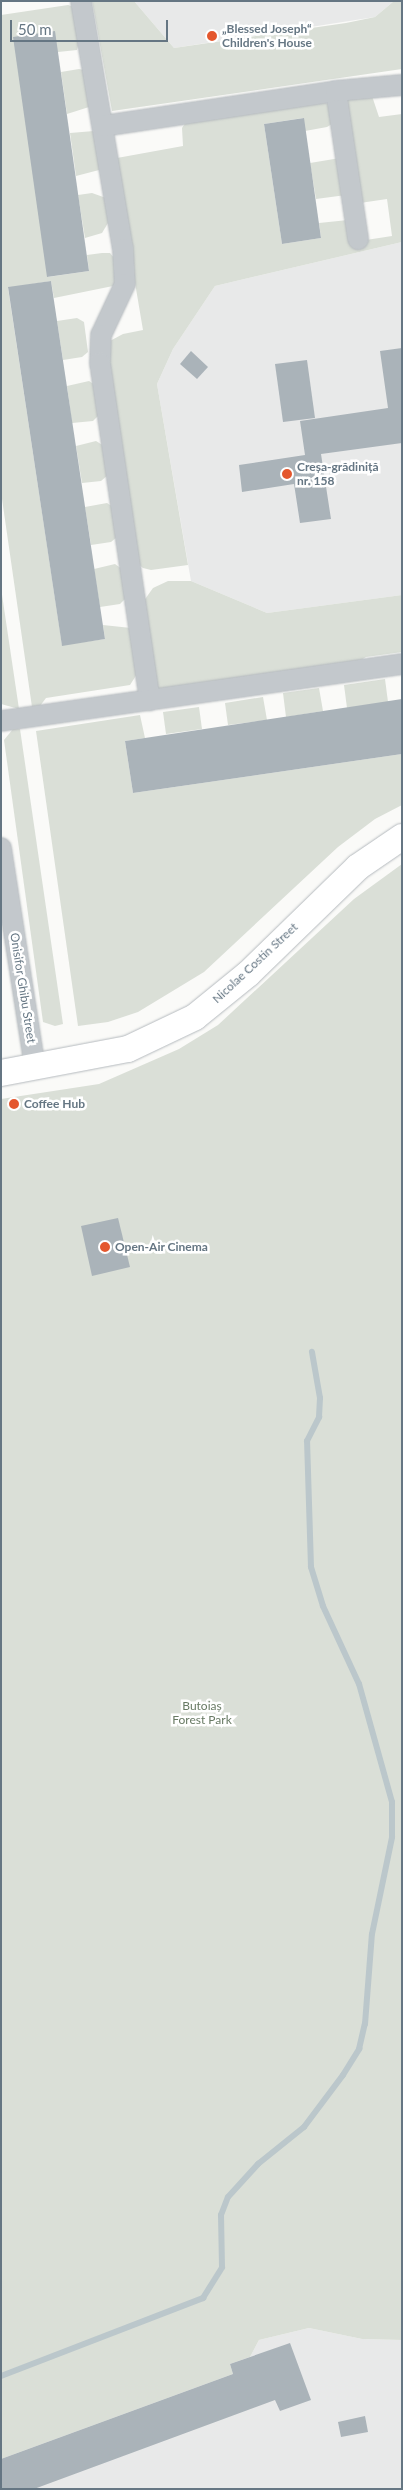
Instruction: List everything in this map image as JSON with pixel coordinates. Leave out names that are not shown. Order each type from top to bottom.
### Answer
[{"type":"main road","name":"Nicolae Costin Street","points":[[1,1073],[128,1049],[195,1017],[248,974],[358,867],[402,837]]},
{"type":"street","points":[[81,1],[123,249],[125,284],[101,335],[100,363],[150,700]]},
{"type":"street","points":[[102,126],[336,91],[402,85]]},
{"type":"street","points":[[336,91],[358,239]]},
{"type":"street","points":[[1,721],[402,664]]},
{"type":"street","name":"Onisifor Ghibu Street","points":[[1,848],[35,1068]]},
{"type":"shaded area","name":"„Blessed Joseph“ Children's House","points":[[134,1],[394,1],[375,17],[174,48]]},
{"type":"shaded area","name":"Creșa-grădiniță nr. 158","points":[[402,242],[402,595],[267,613],[191,581],[157,384],[173,349],[215,286]]},
{"type":"shaded area","points":[[309,2328],[362,2339],[402,2340],[402,2489],[1,2489],[1,2459],[233,2374],[230,2364],[250,2357],[259,2340]]},
{"type":"green space","points":[[92,1],[134,1],[174,48],[346,23],[375,17],[394,1],[402,1],[402,69],[112,111]]},
{"type":"green space","points":[[68,5],[74,7],[79,42],[77,50],[58,52],[48,277],[89,271],[87,255],[110,253],[115,259],[119,278],[113,286],[54,298],[51,281],[8,288],[62,645],[105,639],[103,625],[131,628],[137,674],[130,685],[46,698],[40,706],[32,707],[1,492],[1,15]]},
{"type":"green space","points":[[84,70],[89,107],[67,114],[61,72]]},
{"type":"green space","points":[[345,96],[372,96],[379,117],[402,114],[402,242],[215,286],[173,349],[157,384],[188,565],[151,570],[143,568],[138,564],[111,386],[108,342],[123,334],[143,330],[115,165],[117,158],[183,146],[182,128],[186,122],[323,102],[330,105],[332,124],[327,127],[305,131],[303,118],[264,124],[282,244],[321,238],[319,223],[348,220],[366,240],[392,236],[387,199],[360,203]]},
{"type":"green space","points":[[94,131],[101,165],[99,170],[76,176],[70,133]]},
{"type":"green space","points":[[340,158],[346,195],[316,199],[310,163]]},
{"type":"green space","points":[[92,193],[106,198],[111,218],[102,233],[85,238],[78,195]]},
{"type":"green space","points":[[77,318],[84,322],[88,352],[82,357],[63,360],[57,321]]},
{"type":"green space","points":[[89,381],[95,385],[99,415],[93,421],[72,423],[67,386]]},
{"type":"green space","points":[[96,441],[104,446],[108,475],[101,481],[82,483],[76,446]]},
{"type":"green space","points":[[107,503],[113,507],[117,537],[111,542],[91,545],[85,507]]},
{"type":"green space","points":[[115,564],[122,569],[126,598],[120,604],[100,607],[94,569]]},
{"type":"green space","points":[[168,581],[191,581],[267,613],[402,595],[402,652],[366,657],[350,667],[159,689],[153,682],[143,602],[153,588]]},
{"type":"green space","points":[[1,588],[19,709],[1,704]]},
{"type":"green space","points":[[385,679],[388,702],[347,708],[344,685]]},
{"type":"green space","points":[[319,688],[323,711],[286,717],[283,693]]},
{"type":"green space","points":[[263,697],[267,720],[228,725],[225,703]]},
{"type":"green space","points":[[199,707],[202,729],[166,734],[163,712]]},
{"type":"green space","points":[[140,715],[145,738],[125,741],[133,793],[402,754],[402,805],[375,819],[338,847],[204,972],[138,1012],[108,1022],[78,1026],[36,731]]},
{"type":"green space","points":[[13,729],[20,729],[63,1024],[55,1026],[43,1022],[4,740]]},
{"type":"green space","name":"Butoiaș Forest Park","points":[[402,864],[402,2340],[362,2339],[309,2328],[259,2340],[250,2357],[230,2364],[233,2374],[1,2459],[1,1099],[99,1084],[179,1049],[218,1025],[354,899]]},
{"type":"building","points":[[55,31],[89,271],[47,277],[13,37]]},
{"type":"building","points":[[304,118],[321,238],[282,244],[264,124]]},
{"type":"building","points":[[51,281],[105,639],[62,646],[8,287]]},
{"type":"building","points":[[402,348],[402,443],[321,454],[331,519],[300,523],[294,484],[242,492],[239,465],[305,455],[300,421],[388,408],[380,351]]},
{"type":"building","points":[[191,351],[208,367],[197,379],[180,364]]},
{"type":"building","points":[[307,360],[315,418],[283,422],[275,364]]},
{"type":"building","points":[[402,699],[402,754],[133,793],[125,741]]},
{"type":"building","name":"Open-Air Cinema","points":[[118,1218],[130,1267],[92,1276],[81,1226]]},
{"type":"building","points":[[290,2343],[311,2400],[280,2411],[275,2400],[34,2489],[1,2489],[1,2459],[233,2374],[230,2364]]},
{"type":"building","points":[[365,2416],[368,2432],[341,2437],[338,2422]]},
{"type":"waterway","points":[[1,2376],[203,2298],[222,2267],[221,2215],[228,2197],[258,2164],[304,2127],[343,2075],[359,2049],[365,2024],[372,1934],[392,1837],[392,1802],[359,1684],[323,1606],[311,1567],[307,1441],[319,1417],[320,1398],[312,1352]]},
{"type":"place","name":"„Blessed Joseph“ Children's House","points":[[212,36]]},
{"type":"place","name":"Creșa-grădiniță nr. 158","points":[[287,474]]},
{"type":"place","name":"Coffee Hub","points":[[14,1104]]},
{"type":"place","name":"Open-Air Cinema","points":[[105,1247]]}]
